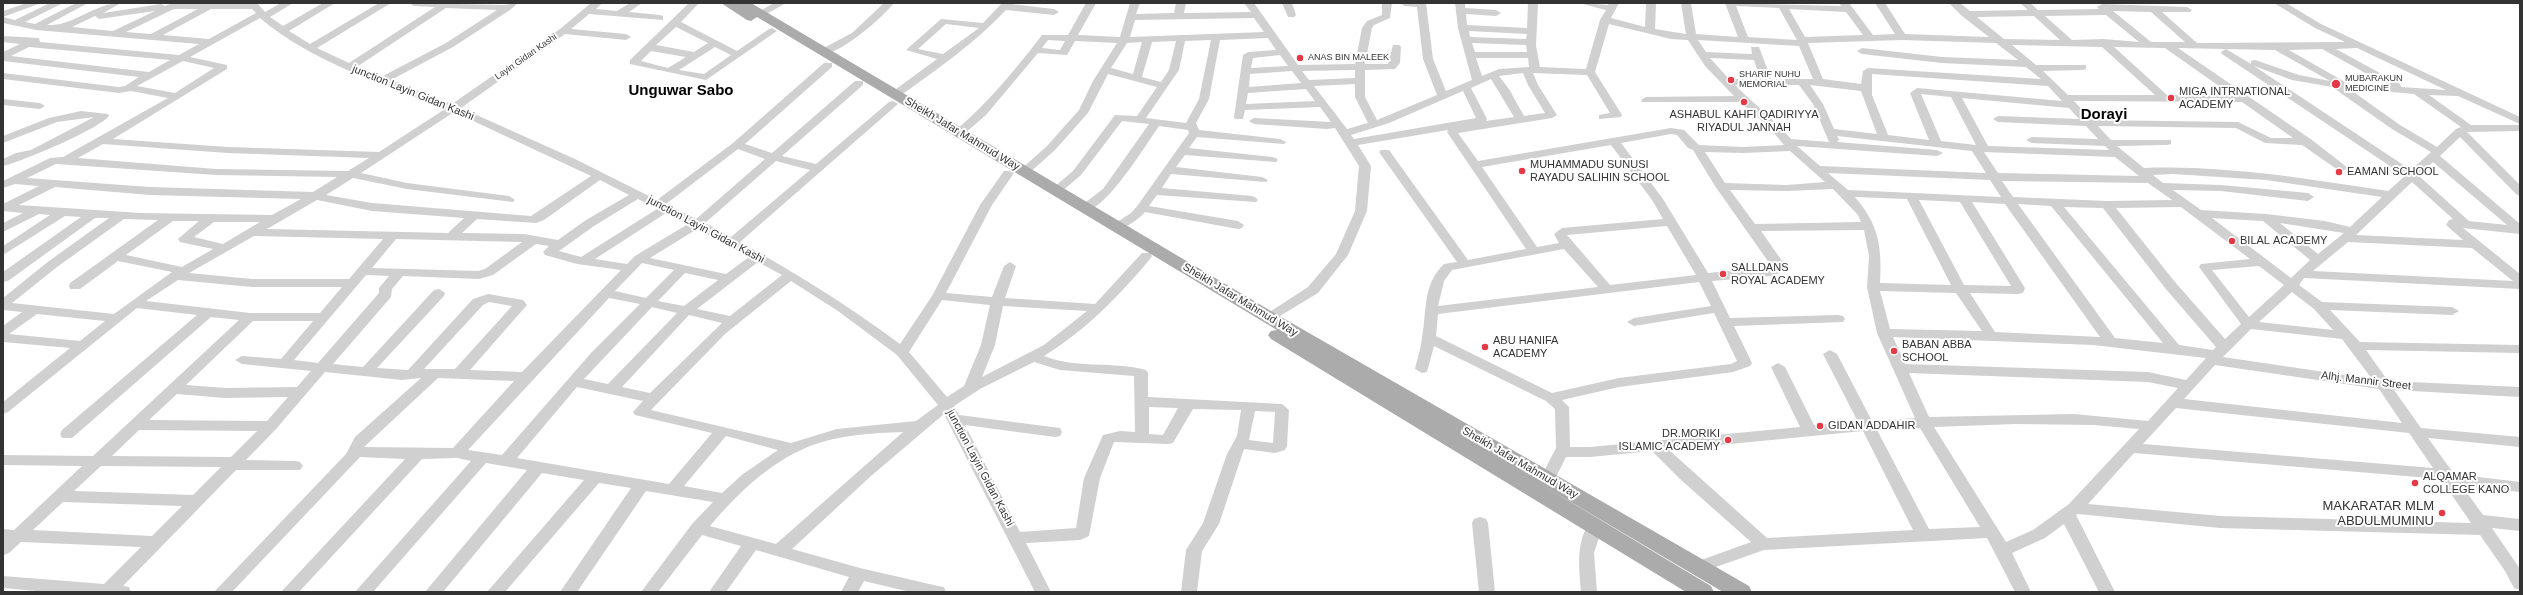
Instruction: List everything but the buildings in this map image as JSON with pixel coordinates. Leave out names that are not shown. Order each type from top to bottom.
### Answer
[{"type":"main road","name":"Sheikh Jafar Mahmud Way","points":[[727,3],[772,31],[826,58],[859,83],[895,99],[960,132],[1016,172],[1057,190],[1270,318],[1741,592]]},
{"type":"main road","name":"Sheikh Jafar Mahmud Way","points":[[742,3],[826,58],[1016,172],[1146,256],[1594,528],[1703,592]]},
{"type":"street","points":[[3,14],[32,3]]},
{"type":"street","points":[[15,23],[58,3]]},
{"type":"street","points":[[36,28],[84,3]]},
{"type":"street","points":[[3,57],[116,3]]},
{"type":"street","points":[[87,17],[187,3]]},
{"type":"street","points":[[113,34],[172,6],[258,10],[288,3]]},
{"type":"street","points":[[283,30],[330,3]]},
{"type":"street","points":[[310,48],[386,3]]},
{"type":"street","points":[[414,3],[510,5]]},
{"type":"street","name":"Layin Gidan Kashi","points":[[6,404],[134,304],[180,273],[277,219],[383,155],[563,31],[597,3]]},
{"type":"street","points":[[619,14],[637,3]]},
{"type":"street","points":[[694,3],[648,47],[634,63],[706,78],[772,31]]},
{"type":"street","points":[[760,14],[781,3]]},
{"type":"street","points":[[583,261],[662,206],[737,145],[826,58],[855,35],[889,3]]},
{"type":"street","points":[[1035,50],[1063,53],[1091,3]]},
{"type":"street","points":[[902,352],[938,296],[986,205],[1016,172],[1051,148],[1078,119],[1105,70],[1124,40],[1135,3]]},
{"type":"street","points":[[1178,17],[1181,3]]},
{"type":"street","points":[[1254,3],[1249,3],[1255,15],[1342,129],[1365,166],[1363,204],[1354,231],[1342,254],[1312,290],[1270,318]]},
{"type":"street","points":[[1287,3],[1291,15]]},
{"type":"street","points":[[1374,124],[1363,106],[1359,81],[1360,66],[1366,28],[1370,23],[1387,16],[1387,3]]},
{"type":"street","points":[[1405,3],[1421,3],[1428,59],[1443,96]]},
{"type":"street","points":[[1533,3],[1531,70],[1538,93],[1548,112],[1552,114],[1521,120],[1454,129],[1452,132],[1534,251]]},
{"type":"street","points":[[1584,3],[1612,5],[1605,20],[1590,72],[1617,115],[1603,118]]},
{"type":"street","points":[[1650,29],[1651,3]]},
{"type":"street","points":[[1686,3],[1692,38],[1715,71],[1743,99],[1774,125],[1791,145],[1834,185],[1845,193],[1863,214],[1869,226],[1875,256],[1872,287],[1884,333],[1923,421],[2003,550],[2023,592]]},
{"type":"street","points":[[1730,3],[1758,57],[1767,83]]},
{"type":"street","points":[[1736,3],[1783,6],[1846,6],[1854,14],[1870,38]]},
{"type":"street","points":[[1880,3],[1902,37]]},
{"type":"street","points":[[1954,3],[1998,41],[2032,66],[2068,101],[2117,154],[2263,262],[2297,279],[2319,306],[2356,346],[2381,385],[2448,477],[2480,524],[2515,567],[2520,584]]},
{"type":"street","points":[[2025,3],[2068,42]]},
{"type":"street","points":[[2279,3],[2318,26],[2520,121]]},
{"type":"street","points":[[350,67],[439,4]]},
{"type":"street","points":[[383,80],[428,59],[510,5]]},
{"type":"street","points":[[732,243],[895,99],[986,26],[1005,5],[1054,12]]},
{"type":"street","points":[[1783,6],[1802,42],[1819,82]]},
{"type":"street","points":[[1478,81],[1463,28],[1460,7],[1496,8],[1498,30]]},
{"type":"street","points":[[151,37],[209,8]]},
{"type":"street","points":[[1965,14],[2103,8],[2187,10]]},
{"type":"street","points":[[2103,8],[2148,44]]},
{"type":"street","points":[[2153,9],[2194,45]]},
{"type":"street","points":[[130,88],[130,86],[211,42],[258,10]]},
{"type":"street","name":"junction Layin Gidan Kashi","points":[[258,10],[298,42],[350,67],[453,108],[639,194],[791,275],[843,308],[902,352],[947,406],[1016,538],[1042,592]]},
{"type":"street","points":[[588,11],[660,18]]},
{"type":"street","points":[[1131,17],[1255,15]]},
{"type":"street","points":[[3,20],[36,28],[211,42]]},
{"type":"street","points":[[1605,20],[1650,29],[1671,36],[1749,42],[1802,42],[1902,37],[1998,41],[2103,42],[2216,46],[2277,47],[2358,45]]},
{"type":"street","points":[[946,58],[911,50],[944,21],[986,26]]},
{"type":"street","points":[[674,22],[738,55]]},
{"type":"street","points":[[1463,28],[1532,31]]},
{"type":"street","points":[[563,31],[626,37]]},
{"type":"street","points":[[960,132],[982,113],[1045,36],[1148,40],[1269,35]]},
{"type":"street","points":[[1117,226],[1135,216],[1142,208],[1181,151],[1192,130],[1204,99],[1216,37]]},
{"type":"street","points":[[3,39],[182,58],[223,67],[177,96],[65,161]]},
{"type":"street","points":[[1140,119],[1164,86],[1176,65],[1181,39]]},
{"type":"street","points":[[1137,78],[1148,40]]},
{"type":"street","points":[[1466,40],[1531,42]]},
{"type":"street","points":[[2103,42],[2164,98]]},
{"type":"street","points":[[670,71],[715,43]]},
{"type":"street","points":[[2166,44],[2308,142],[2342,168]]},
{"type":"street","points":[[2216,46],[2412,176],[2464,223]]},
{"type":"street","points":[[2324,46],[2403,89]]},
{"type":"street","points":[[648,47],[695,55]]},
{"type":"street","points":[[1246,71],[1394,65],[1396,47]]},
{"type":"street","points":[[2277,47],[2338,83],[2396,128],[2435,154],[2520,230]]},
{"type":"street","points":[[1862,51],[1942,60],[2032,66],[2082,67]]},
{"type":"street","points":[[1283,52],[1248,55],[1240,112],[1322,104]]},
{"type":"street","points":[[2226,52],[2296,78],[2463,95]]},
{"type":"street","points":[[1470,55],[1532,55]]},
{"type":"street","points":[[1703,55],[1758,57]]},
{"type":"street","points":[[3,57],[150,75]]},
{"type":"street","points":[[1105,70],[1164,86]]},
{"type":"street","points":[[1254,121],[1327,126],[1342,129],[1374,124],[1493,75],[1507,71],[1531,70],[1590,72]]},
{"type":"street","points":[[1884,138],[1873,113],[1866,88],[1866,72],[1870,70],[2050,83]]},
{"type":"street","points":[[1493,75],[1504,89],[1521,120]]},
{"type":"street","points":[[3,76],[119,90],[130,88],[177,96]]},
{"type":"street","points":[[1244,90],[1359,81]]},
{"type":"street","points":[[1727,82],[1819,82],[1866,88]]},
{"type":"street","points":[[457,453],[526,377],[635,264],[697,224],[772,157],[859,83]]},
{"type":"street","points":[[1803,83],[1818,104],[1831,132],[1834,146]]},
{"type":"street","points":[[1352,143],[1480,121],[1482,119],[1466,87]]},
{"type":"street","points":[[2415,90],[2464,130],[2520,192]]},
{"type":"street","points":[[1937,148],[1915,93],[1923,91],[1956,96],[2068,101],[2164,98],[2245,99]]},
{"type":"street","points":[[1956,96],[1995,178],[2010,202],[2111,342]]},
{"type":"street","points":[[1646,100],[1743,99]]},
{"type":"street","points":[[3,102],[40,106]]},
{"type":"street","points":[[3,140],[23,130],[81,115],[104,116],[34,153],[20,155],[3,163]]},
{"type":"street","points":[[1057,190],[1077,173],[1117,119],[1140,119],[1192,130],[1280,142]]},
{"type":"street","points":[[1998,120],[2238,125],[2266,140],[2308,142]]},
{"type":"street","points":[[1086,208],[1107,191],[1156,122]]},
{"type":"street","points":[[3,128],[23,130]]},
{"type":"street","points":[[2003,550],[2039,534],[2071,511],[2218,354],[2297,279],[2349,235],[2390,195],[2464,130],[2520,128]]},
{"type":"street","points":[[1476,165],[1664,132],[1680,132],[1692,146],[1697,148],[1748,150],[1791,145],[1980,148],[2017,152],[2117,154]]},
{"type":"street","points":[[1831,132],[1884,138],[1937,148]]},
{"type":"street","points":[[1551,398],[1590,386],[1621,380],[1742,366],[1745,363],[1726,322],[1717,309],[1703,276],[1657,199],[1614,140]]},
{"type":"street","points":[[2032,140],[2106,143],[2167,142]]},
{"type":"street","points":[[101,141],[228,150],[383,155]]},
{"type":"street","points":[[737,145],[772,157],[818,168]]},
{"type":"street","points":[[1432,311],[1492,305],[1606,288],[1703,276],[1771,272],[1778,269],[1779,265],[1721,186],[1697,148]]},
{"type":"street","points":[[1181,151],[1272,160]]},
{"type":"street","points":[[1385,152],[1465,264]]},
{"type":"street","points":[[3,185],[51,161],[65,161],[216,172],[352,174],[407,186],[509,200]]},
{"type":"street","points":[[1817,169],[1893,170],[1995,178],[2103,181],[2146,175],[2167,170],[2251,176],[2390,195]]},
{"type":"street","points":[[1168,170],[1262,180]]},
{"type":"street","points":[[14,180],[150,192],[315,196],[372,207],[537,219],[600,175]]},
{"type":"street","points":[[4,206],[17,202],[53,183]]},
{"type":"street","points":[[1721,186],[1787,188],[1834,185]]},
{"type":"street","points":[[2161,186],[2215,188],[2308,197]]},
{"type":"street","points":[[1154,191],[1252,200]]},
{"type":"street","points":[[1845,193],[2010,202],[2107,205],[2185,203]]},
{"type":"street","points":[[639,194],[559,244],[549,252],[583,261],[682,269],[726,278]]},
{"type":"street","points":[[1911,196],[1961,289],[1992,337]]},
{"type":"street","points":[[1872,287],[2014,291],[2019,288],[1964,199]]},
{"type":"street","points":[[2055,203],[2174,347]]},
{"type":"street","points":[[2107,205],[2170,285],[2218,354]]},
{"type":"street","points":[[4,206],[91,215],[169,218],[277,219]]},
{"type":"street","points":[[1142,208],[1238,225]]},
{"type":"street","points":[[3,228],[36,210]]},
{"type":"street","points":[[3,251],[61,213]]},
{"type":"street","points":[[2198,213],[2266,218],[2325,225],[2349,235],[2476,244]]},
{"type":"street","points":[[452,236],[475,214]]},
{"type":"street","points":[[3,278],[91,215]]},
{"type":"street","points":[[3,305],[53,264],[120,216]]},
{"type":"street","points":[[75,286],[169,218]]},
{"type":"street","points":[[211,218],[184,239],[226,248]]},
{"type":"street","points":[[2266,218],[2318,260]]},
{"type":"street","points":[[1606,288],[1567,245],[1560,234],[1562,232],[1670,222]]},
{"type":"street","points":[[2520,230],[2464,223],[2453,223],[2452,225],[2520,280]]},
{"type":"street","points":[[1752,228],[1869,226]]},
{"type":"street","points":[[254,232],[534,239],[559,244]]},
{"type":"street","points":[[284,364],[392,235]]},
{"type":"street","points":[[363,271],[479,275],[489,272],[534,239]]},
{"type":"street","points":[[1422,369],[1429,338],[1436,284],[1441,271],[1448,266],[1567,245]]},
{"type":"street","points":[[779,551],[839,495],[947,406],[970,389],[1033,357],[1068,335],[1099,308],[1146,256]]},
{"type":"street","points":[[116,257],[180,273],[252,283],[353,283]]},
{"type":"street","points":[[610,390],[687,310],[726,278],[757,257]]},
{"type":"street","points":[[2263,262],[2205,267],[2207,275],[2249,325],[2345,335]]},
{"type":"street","points":[[970,389],[988,345],[998,302],[1010,266]]},
{"type":"street","points":[[505,462],[574,382],[682,269]]},
{"type":"street","points":[[3,582],[34,589],[112,592],[156,542],[197,500],[236,464],[271,426],[386,294],[385,288],[400,272]]},
{"type":"street","points":[[791,275],[732,321],[651,398],[640,412],[723,430],[791,448]]},
{"type":"street","points":[[2297,279],[2520,285]]},
{"type":"street","points":[[366,372],[439,293]]},
{"type":"street","points":[[606,293],[732,321]]},
{"type":"street","points":[[938,296],[998,302],[1099,308]]},
{"type":"street","points":[[413,373],[478,302],[488,298],[518,303],[520,305],[458,374]]},
{"type":"street","points":[[134,304],[250,317],[324,317]]},
{"type":"street","points":[[3,305],[116,318]]},
{"type":"street","points":[[2319,306],[2452,311]]},
{"type":"street","points":[[3,332],[35,309]]},
{"type":"street","points":[[1634,322],[1717,309]]},
{"type":"street","points":[[67,434],[208,312]]},
{"type":"street","points":[[3,549],[10,536],[61,496],[171,389],[250,317]]},
{"type":"street","points":[[1726,322],[1838,319]]},
{"type":"street","name":"Alhj. Mannir Street","points":[[1884,333],[2111,342],[2174,347],[2381,385],[2520,392]]},
{"type":"street","points":[[3,338],[82,345]]},
{"type":"street","points":[[1429,338],[1551,398],[1562,408],[1562,452],[1548,479]]},
{"type":"street","points":[[2356,346],[2520,349]]},
{"type":"street","points":[[1830,354],[1865,425],[1924,536]]},
{"type":"street","points":[[1033,357],[1049,365],[1141,373],[1143,402],[1142,439]]},
{"type":"street","points":[[242,360],[402,375],[413,373],[435,373],[526,377]]},
{"type":"street","points":[[1778,367],[1809,430]]},
{"type":"street","points":[[1899,368],[2148,378],[2189,385]]},
{"type":"street","points":[[222,592],[356,452],[355,449],[360,441],[435,373]]},
{"type":"street","points":[[574,382],[651,398]]},
{"type":"street","points":[[171,389],[225,393],[300,392]]},
{"type":"street","points":[[1143,402],[1277,407],[1282,410],[1280,446],[1275,448],[1241,444]]},
{"type":"street","points":[[2173,403],[2520,442]]},
{"type":"street","points":[[1016,538],[1080,534],[1083,532],[1092,478],[1108,439],[1117,436],[1162,440],[1171,437],[1188,404]]},
{"type":"street","points":[[1189,592],[1194,550],[1211,524],[1234,454],[1241,444],[1249,406]]},
{"type":"street","points":[[1562,452],[1590,452],[1809,430],[1923,421],[2100,418],[2151,426]]},
{"type":"street","points":[[954,419],[1055,432]]},
{"type":"street","points":[[133,425],[271,426]]},
{"type":"street","points":[[649,592],[698,528],[726,499],[759,470],[791,448],[839,435],[921,426]]},
{"type":"street","points":[[671,491],[723,430]]},
{"type":"street","points":[[1656,446],[1685,475],[1764,544]]},
{"type":"street","points":[[2130,448],[2448,477],[2520,487]]},
{"type":"street","points":[[356,452],[419,454],[457,453],[594,478],[726,499]]},
{"type":"street","points":[[289,592],[419,454]]},
{"type":"street","points":[[363,592],[482,458]]},
{"type":"street","points":[[3,460],[97,460],[295,466]]},
{"type":"street","points":[[433,592],[538,467]]},
{"type":"street","points":[[495,592],[594,478]]},
{"type":"street","points":[[568,592],[641,486]]},
{"type":"street","points":[[61,496],[197,500]]},
{"type":"street","points":[[2071,511],[2220,522],[2520,525]]},
{"type":"street","points":[[2071,511],[2107,592]]},
{"type":"street","points":[[1480,523],[1487,592]]},
{"type":"street","points":[[698,528],[860,574],[938,592]]},
{"type":"street","points":[[1589,592],[1586,553],[1594,528]]},
{"type":"street","points":[[1699,567],[1739,551],[1764,544],[1991,532]]},
{"type":"street","points":[[10,536],[156,542]]},
{"type":"street","points":[[717,592],[752,544]]},
{"type":"street","points":[[849,592],[860,574]]},
{"type":"place","name":"ANAS BIN MALEEK","points":[[1300,58]]},
{"type":"place","name":"SHARIF NUHU MEMORIAL","points":[[1731,80]]},
{"type":"place","name":"MUBARAKUN MEDICINE","points":[[2336,84]]},
{"type":"place","name":"MIGA INTRNATIONAL ACADEMY","points":[[2171,98]]},
{"type":"place","name":"ASHABUL KAHFI QADIRIYYA RIYADUL JANNAH","points":[[1744,102]]},
{"type":"place","name":"MUHAMMADU SUNUSI RAYADU SALIHIN SCHOOL","points":[[1522,171]]},
{"type":"place","name":"EAMANI SCHOOL","points":[[2339,172]]},
{"type":"place","name":"BILAL ACADEMY","points":[[2232,241]]},
{"type":"place","name":"SALLDANS ROYAL ACADEMY","points":[[1723,274]]},
{"type":"place","name":"ABU HANIFA ACADEMY","points":[[1485,347]]},
{"type":"place","name":"BABAN ABBA SCHOOL","points":[[1894,351]]},
{"type":"place","name":"GIDAN ADDAHIR","points":[[1820,426]]},
{"type":"place","name":"DR.MORIKI ISLAMIC ACADEMY","points":[[1728,440]]},
{"type":"place","name":"ALQAMAR COLLEGE KANO","points":[[2415,483]]},
{"type":"place","name":"MAKARATAR MLM ABDULMUMINU","points":[[2442,513]]},
{"type":"district","name":"Unguwar Sabo","points":[[681,91]]},
{"type":"district","name":"Dorayi","points":[[2104,115]]}]
